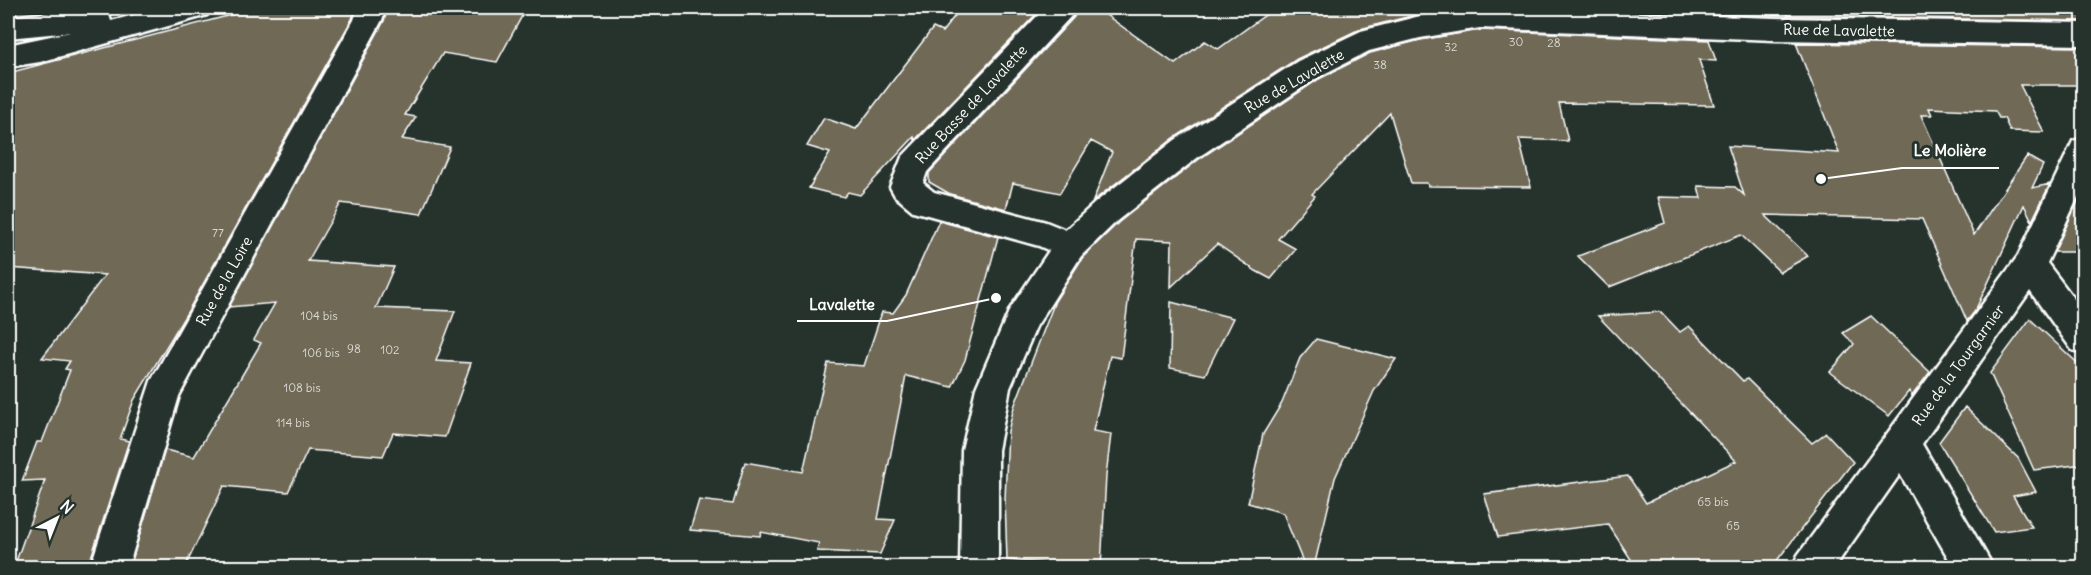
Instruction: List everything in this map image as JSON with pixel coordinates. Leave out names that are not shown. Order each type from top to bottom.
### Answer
[{"type":"street","name":"Rue de la Loire","points":[[109,567],[163,392],[368,20],[372,8]]},
{"type":"street","name":"Rue Basse de Lavalette","points":[[1055,9],[912,166],[906,187],[924,202],[1046,235],[1070,246]]},
{"type":"street","points":[[8,27],[188,10]]},
{"type":"street","points":[[8,56],[40,51],[188,10]]},
{"type":"street","name":"Rue de Lavalette","points":[[980,567],[978,498],[980,450],[993,388],[1022,319],[1070,246],[1107,210],[1186,149],[1308,69],[1361,42],[1420,27],[1480,18],[1774,29],[2084,33]]},
{"type":"street","name":"Rue de la Tourgarnier","points":[[1811,567],[2030,265],[2084,150]]},
{"type":"street","points":[[2030,265],[2084,339]]},
{"type":"street","points":[[1902,443],[1975,567]]},
{"type":"green space","points":[[8,8],[122,8],[8,20]]},
{"type":"building","points":[[258,8],[356,8],[352,19],[188,311],[134,400],[120,439],[129,441],[88,567],[14,567],[45,480],[22,481],[37,442],[42,442],[70,370],[65,369],[70,361],[42,358],[105,275],[8,268],[8,73]]},
{"type":"building","points":[[388,8],[475,8],[523,14],[497,62],[443,53],[405,115],[416,117],[402,139],[450,147],[421,214],[341,203],[308,261],[394,267],[376,308],[455,311],[436,361],[471,363],[445,437],[393,433],[383,456],[308,450],[288,492],[224,486],[185,567],[130,567],[165,450],[194,457],[261,343],[254,340],[275,303],[229,307],[384,21]]},
{"type":"building","points":[[961,8],[1042,8],[860,195],[848,192],[844,197],[809,188],[830,153],[807,146],[824,118],[856,129],[933,28],[942,32]]},
{"type":"building","points":[[1078,8],[1096,8],[1175,64],[1205,41],[1218,49],[1275,8],[1467,8],[1419,14],[1360,29],[1297,59],[1174,138],[1093,201],[1112,152],[1091,141],[1060,193],[1013,183],[1006,209],[950,194],[929,182],[929,173],[1074,17]]},
{"type":"building","points":[[1531,8],[1698,8],[1700,13]]},
{"type":"building","points":[[1786,8],[2084,8],[2084,21],[1788,16]]},
{"type":"building","points":[[1480,30],[1709,40],[1716,61],[1699,60],[1714,105],[1559,103],[1568,141],[1519,139],[1531,187],[1428,186],[1427,183],[1411,183],[1390,113],[1312,194],[1315,196],[1278,239],[1296,249],[1271,279],[1217,244],[1171,287],[1172,241],[1136,239],[1121,358],[1110,356],[1093,431],[1111,434],[1106,476],[1101,567],[1007,560],[1005,499],[1008,431],[1014,407],[1055,301],[1083,257],[1119,222],[1198,160],[1319,79],[1370,53],[1420,40]]},
{"type":"building","points":[[1796,43],[2084,47],[2084,85],[2020,85],[2044,132],[2010,131],[2004,118],[1999,118],[1995,111],[1929,108],[1932,115],[1921,115],[1974,235],[2027,156],[2043,165],[2032,188],[2050,184],[2032,221],[2024,205],[1975,311],[1967,321],[1922,219],[1765,215],[1808,256],[1780,272],[1741,235],[1609,287],[1578,256],[1665,223],[1658,197],[1701,198],[1698,186],[1735,187],[1744,195],[1728,146],[1839,153]]},
{"type":"building","points":[[2079,199],[2084,207],[2084,252],[2054,252]]},
{"type":"building","points":[[939,221],[998,237],[965,360],[952,387],[906,376],[878,519],[895,520],[880,554],[817,551],[819,543],[761,532],[760,536],[690,530],[699,500],[733,504],[745,462],[803,472],[828,363],[864,366],[882,312],[893,313],[906,295]]},
{"type":"building","points":[[1171,302],[1233,318],[1205,375],[1170,368]]},
{"type":"building","points":[[1661,312],[1680,332],[1689,326],[1743,381],[1747,379],[1812,443],[1826,433],[1853,462],[1772,567],[1636,567],[1608,524],[1498,537],[1484,494],[1628,476],[1646,503],[1736,461],[1598,316]]},
{"type":"building","points":[[1871,316],[1930,372],[1912,396],[1909,391],[1889,416],[1830,372],[1854,344],[1843,333]]},
{"type":"building","points":[[2030,319],[2084,369],[2084,464],[2034,470],[1990,373]]},
{"type":"building","points":[[1316,339],[1396,359],[1374,391],[1335,478],[1314,567],[1305,567],[1283,513],[1248,503],[1263,434],[1282,403],[1300,358]]},
{"type":"building","points":[[1965,407],[2018,458],[2036,492],[2013,496],[2032,527],[1994,532],[1939,442]]},
{"type":"place","name":"Le Molière","points":[[1821,179]]},
{"type":"place","name":"Lavalette","points":[[996,298]]}]
